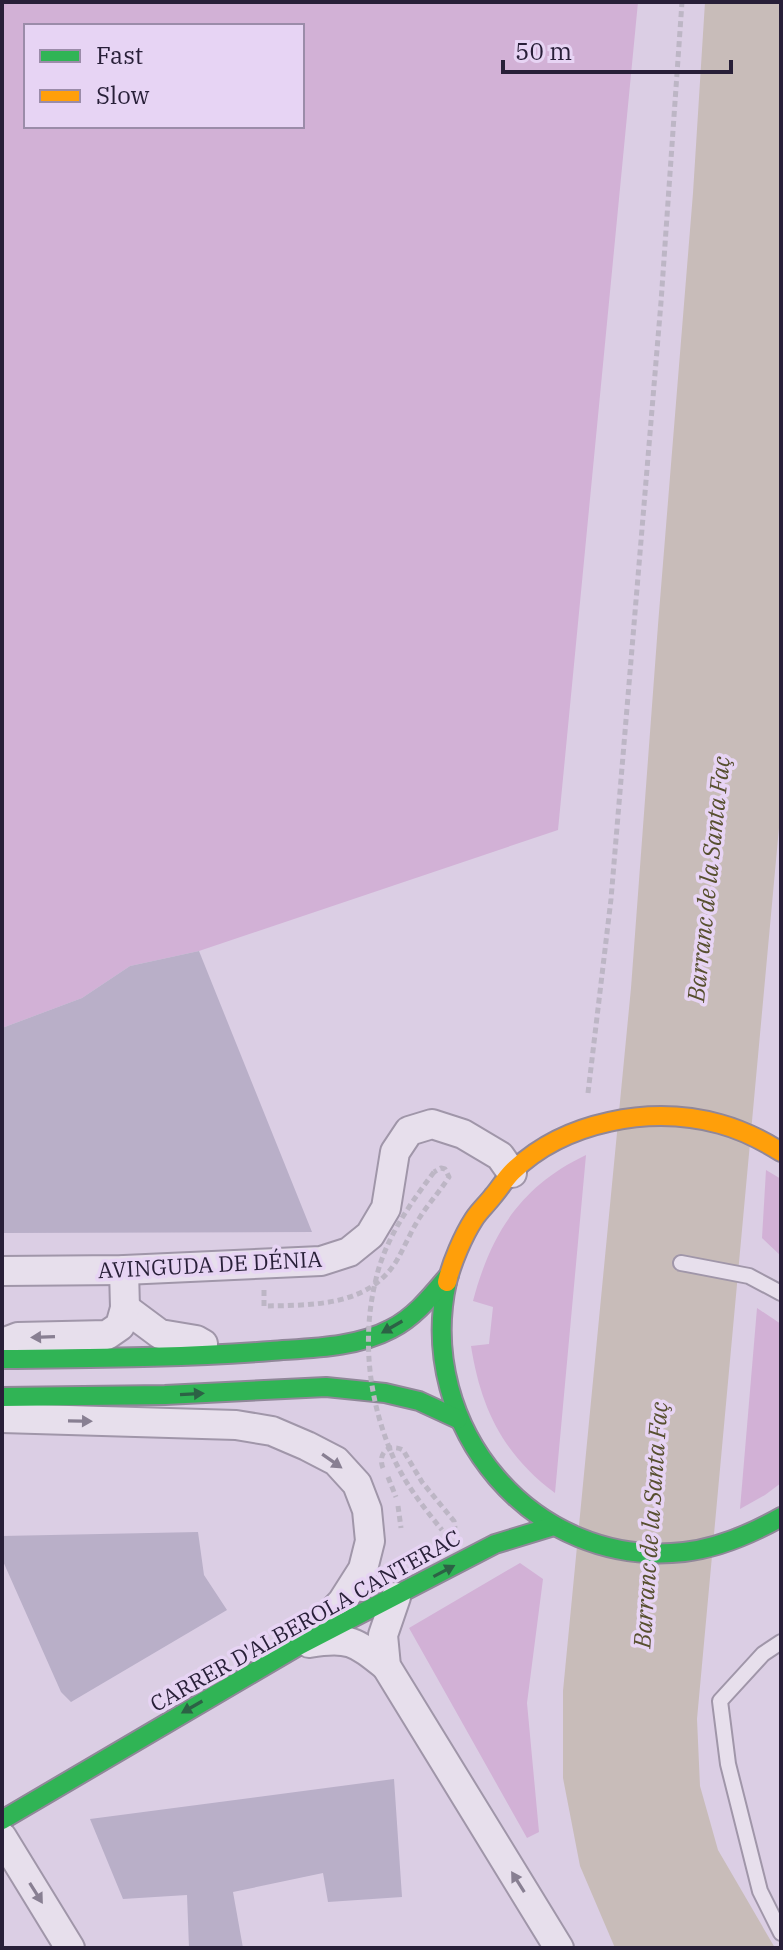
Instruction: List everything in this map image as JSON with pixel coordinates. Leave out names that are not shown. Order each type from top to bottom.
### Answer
[{"type":"main road","points":[[775,1148],[736,1128],[700,1119],[663,1115],[626,1118],[590,1127],[549,1146],[512,1173],[473,1220],[449,1275],[441,1333],[448,1391],[475,1451],[497,1480],[524,1506],[560,1528],[596,1544],[629,1551],[662,1553],[696,1551],[729,1543],[781,1519]]},
{"type":"main road","points":[[2,1359],[229,1356],[333,1347],[363,1341],[393,1328],[422,1305],[449,1275]]},
{"type":"main road","points":[[2,1397],[165,1395],[326,1387],[385,1393],[419,1401],[458,1419]]},
{"type":"main road","name":"CARRER D'ALBEROLA CANTERAC","points":[[2,1820],[300,1645],[495,1544],[560,1528]]},
{"type":"street","name":"AVINGUDA DE DÉNIA","points":[[2,1271],[124,1270],[321,1261],[349,1252],[370,1235],[386,1208],[395,1152],[409,1131],[432,1124],[463,1134],[500,1156],[512,1173]]},
{"type":"street","points":[[2,1344],[18,1337],[107,1335],[120,1326],[125,1308],[124,1270]]},
{"type":"street","points":[[125,1308],[160,1334],[196,1340],[229,1356]]},
{"type":"street","points":[[2,1418],[236,1425],[272,1431],[336,1461],[357,1484],[367,1510],[370,1541],[363,1569],[342,1602],[300,1645]]},
{"type":"street","points":[[386,1666],[383,1635],[396,1597]]},
{"type":"street","points":[[300,1645],[331,1639],[359,1644],[386,1666],[559,1948]]},
{"type":"street","points":[[2,1837],[70,1948]]},
{"type":"lane","points":[[681,1263],[749,1276],[781,1293]]},
{"type":"lane","points":[[781,1642],[763,1654],[720,1701],[728,1764],[760,1891],[781,1933]]},
{"type":"path","points":[[588,1088],[612,883],[660,318],[682,2]]},
{"type":"path","points":[[401,1535],[400,1513],[393,1486],[381,1465],[383,1453],[387,1449],[392,1447],[403,1450],[422,1482],[456,1526],[450,1534],[442,1530],[418,1500],[395,1461],[391,1449],[386,1438],[377,1407],[367,1349],[376,1277],[393,1235],[434,1172]]},
{"type":"shaded area","points":[[2,2],[638,2],[558,830],[199,951],[130,966],[82,998],[2,1028]]},
{"type":"shaded area","points":[[586,1155],[555,1493],[508,1446],[488,1410],[471,1346],[489,1344],[493,1307],[473,1301],[489,1254],[512,1214],[543,1181]]},
{"type":"shaded area","points":[[766,1170],[781,1179],[781,1256],[762,1238]]},
{"type":"shaded area","points":[[757,1308],[781,1324],[781,1483],[740,1509]]},
{"type":"shaded area","points":[[520,1563],[543,1579],[527,1703],[539,1832],[527,1838],[409,1628]]},
{"type":"water","name":"Barranc de la Santa Faç","points":[[705,2],[781,2],[781,806],[697,1719],[700,1786],[718,1850],[775,1948],[615,1948],[580,1866],[563,1778],[563,1691],[631,988]]},
{"type":"building","points":[[199,951],[312,1232],[2,1233],[2,1028],[82,998],[130,966]]},
{"type":"building","points":[[198,1532],[204,1575],[227,1610],[71,1702],[61,1692],[2,1559],[2,1536]]},
{"type":"building","points":[[394,1779],[402,1897],[328,1902],[323,1873],[233,1892],[243,1948],[189,1948],[187,1895],[123,1899],[90,1819]]},
{"type":"traffic: fast","points":[[2,1359],[204,1355],[348,1344],[400,1324],[423,1305],[449,1275]]},
{"type":"traffic: fast","points":[[447,1282],[442,1336],[449,1388],[468,1436],[497,1478],[534,1512],[579,1537],[629,1551],[684,1552],[710,1547],[781,1517]]},
{"type":"traffic: fast","points":[[2,1397],[165,1395],[326,1387],[385,1393],[419,1401],[458,1419]]},
{"type":"traffic: fast","points":[[2,1820],[300,1645],[495,1544],[554,1526]]},
{"type":"traffic: slow","points":[[447,1282],[470,1226],[509,1175],[533,1155],[582,1129],[638,1117],[693,1119],[736,1129],[781,1152]]}]
